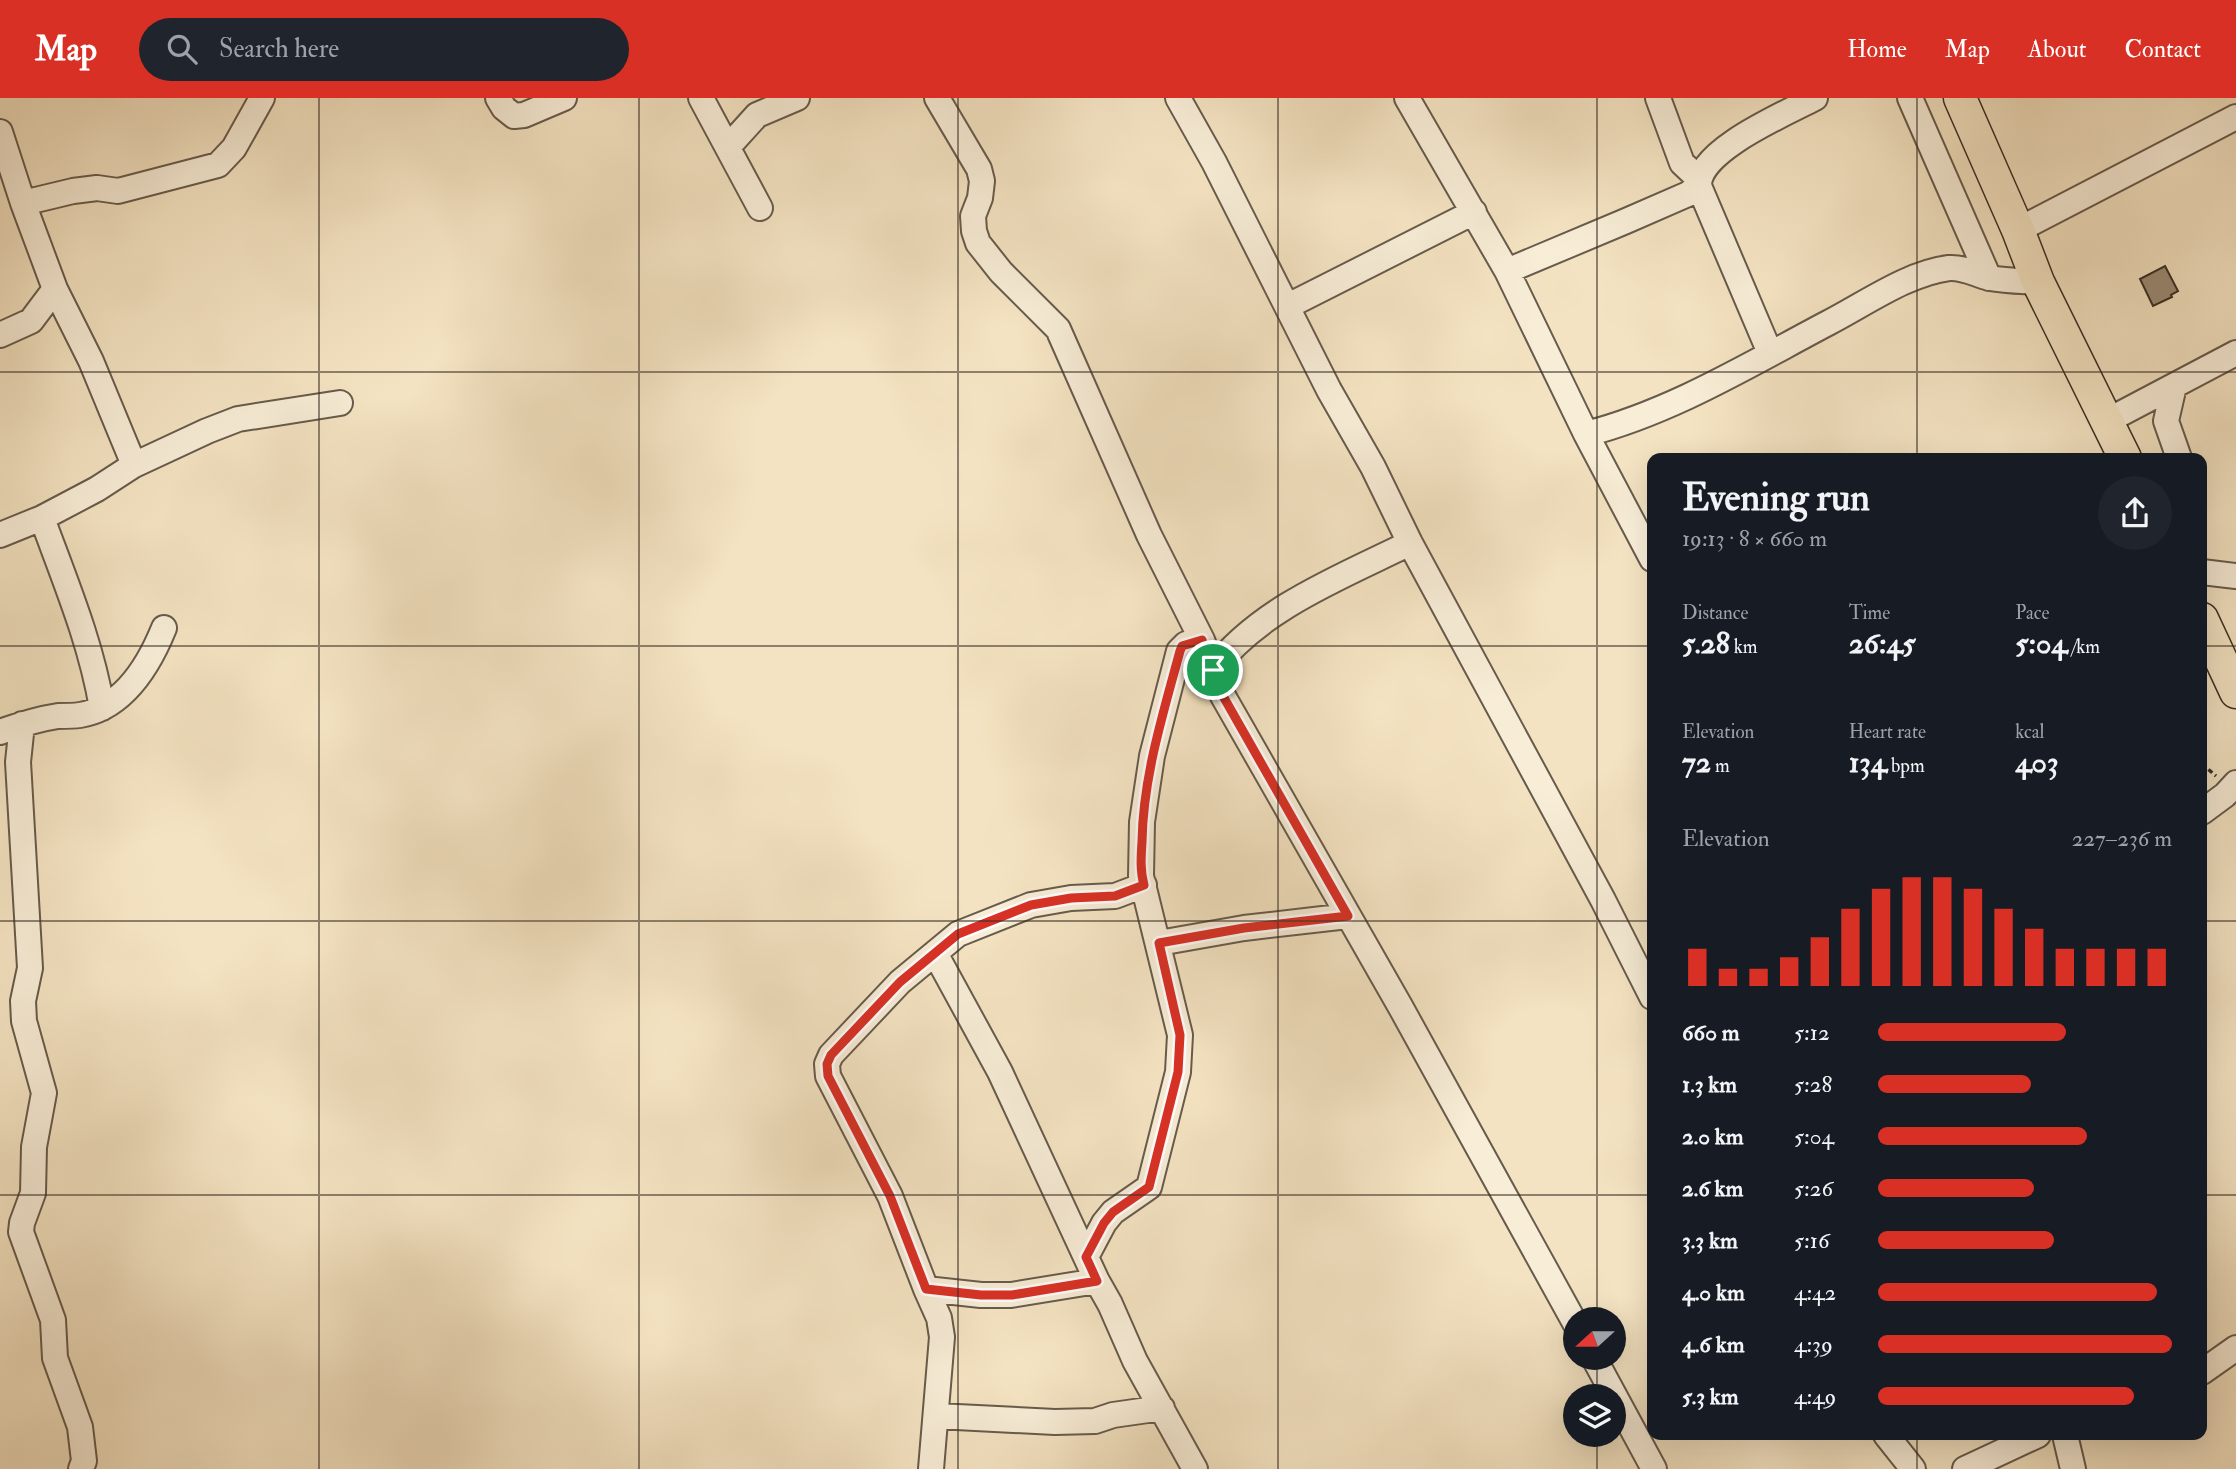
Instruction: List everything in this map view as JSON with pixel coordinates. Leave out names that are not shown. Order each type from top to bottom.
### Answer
[{"type":"main road","points":[[1960,98],[2038,282],[2123,453]]},
{"type":"main road","points":[[2207,630],[2236,692]]},
{"type":"street","points":[[23,203],[73,191],[97,188],[118,191],[218,165],[234,148],[261,98]]},
{"type":"street","points":[[498,98],[504,108],[514,116],[524,115],[564,98]]},
{"type":"street","points":[[701,98],[760,208]]},
{"type":"street","points":[[728,147],[757,115],[797,98]]},
{"type":"street","points":[[937,98],[979,169],[982,181],[980,198],[973,216],[978,243],[1001,272],[1058,328],[1149,535],[1202,640],[1223,696],[1400,1006],[1566,1307]]},
{"type":"street","points":[[1178,98],[1214,162],[1329,390],[1373,467],[1410,543],[1647,987]]},
{"type":"street","points":[[1407,98],[1507,271],[1586,434],[1647,550]]},
{"type":"street","points":[[1658,98],[1682,163],[1699,183],[1770,352]]},
{"type":"street","points":[[1744,135],[1779,98]]},
{"type":"street","points":[[1507,271],[1688,194],[1722,150],[1744,135],[1815,98]]},
{"type":"street","points":[[1910,98],[1989,278]]},
{"type":"street","points":[[2018,230],[2236,117]]},
{"type":"street","points":[[1,139],[55,289],[91,361],[134,465]]},
{"type":"street","points":[[1288,306],[1474,212]]},
{"type":"street","points":[[1586,434],[1620,425],[1722,382],[1770,352],[1922,274],[1958,268],[1989,278],[2038,282]]},
{"type":"street","points":[[0,335],[31,321],[55,289]]},
{"type":"street","points":[[2107,421],[2236,353]]},
{"type":"street","points":[[2174,386],[2166,421],[2177,453]]},
{"type":"street","points":[[0,535],[42,519],[134,465],[206,431],[238,419],[340,403]]},
{"type":"street","points":[[42,519],[89,647],[102,708]]},
{"type":"street","points":[[1213,670],[1232,646],[1256,626],[1334,580],[1410,543]]},
{"type":"street","points":[[2207,573],[2236,576]]},
{"type":"street","points":[[82,1469],[84,1461],[80,1427],[55,1358],[53,1320],[21,1232],[33,1193],[34,1147],[44,1093],[24,1021],[23,1001],[30,968],[18,762],[11,728],[57,716],[80,715],[102,708],[132,684],[140,674],[164,628]]},
{"type":"street","points":[[1086,1257],[1113,1212],[1149,1187],[1178,1072],[1180,1035],[1141,876],[1142,822],[1152,756],[1180,651],[1182,646],[1202,640]]},
{"type":"street","points":[[2207,808],[2236,783]]},
{"type":"street","points":[[931,1469],[942,1336],[939,1318],[890,1196],[826,1070],[831,1055],[900,982],[958,934],[1031,905],[1071,898],[1115,896],[1144,885]]},
{"type":"street","points":[[1159,943],[1244,928],[1348,916]]},
{"type":"street","points":[[935,953],[1000,1072],[1135,1361],[1195,1469]]},
{"type":"street","points":[[926,1289],[981,1295],[1012,1295],[1097,1281]]},
{"type":"street","points":[[2207,1369],[2236,1349]]},
{"type":"street","points":[[1600,1370],[1654,1469]]},
{"type":"street","points":[[937,1416],[1055,1422],[1095,1421],[1114,1415],[1162,1408]]},
{"type":"street","points":[[1890,1440],[1913,1469]]},
{"type":"street","points":[[1965,1469],[2027,1440]]},
{"type":"street","points":[[2066,1440],[2073,1469]]},
{"type":"building","points":[[2165,266],[2178,291],[2153,306],[2140,279]]},
{"type":"route","points":[[1202,640],[1213,670],[1223,696],[1348,916],[1244,928],[1159,943],[1180,1035],[1178,1072],[1151,1183],[1146,1191],[1113,1212],[1086,1257],[1097,1281],[1012,1295],[981,1295],[926,1289],[890,1196],[828,1076],[826,1070],[831,1055],[900,982],[958,934],[1031,905],[1071,898],[1115,896],[1144,885],[1141,876],[1142,822],[1152,756],[1182,646],[1202,640]]}]
